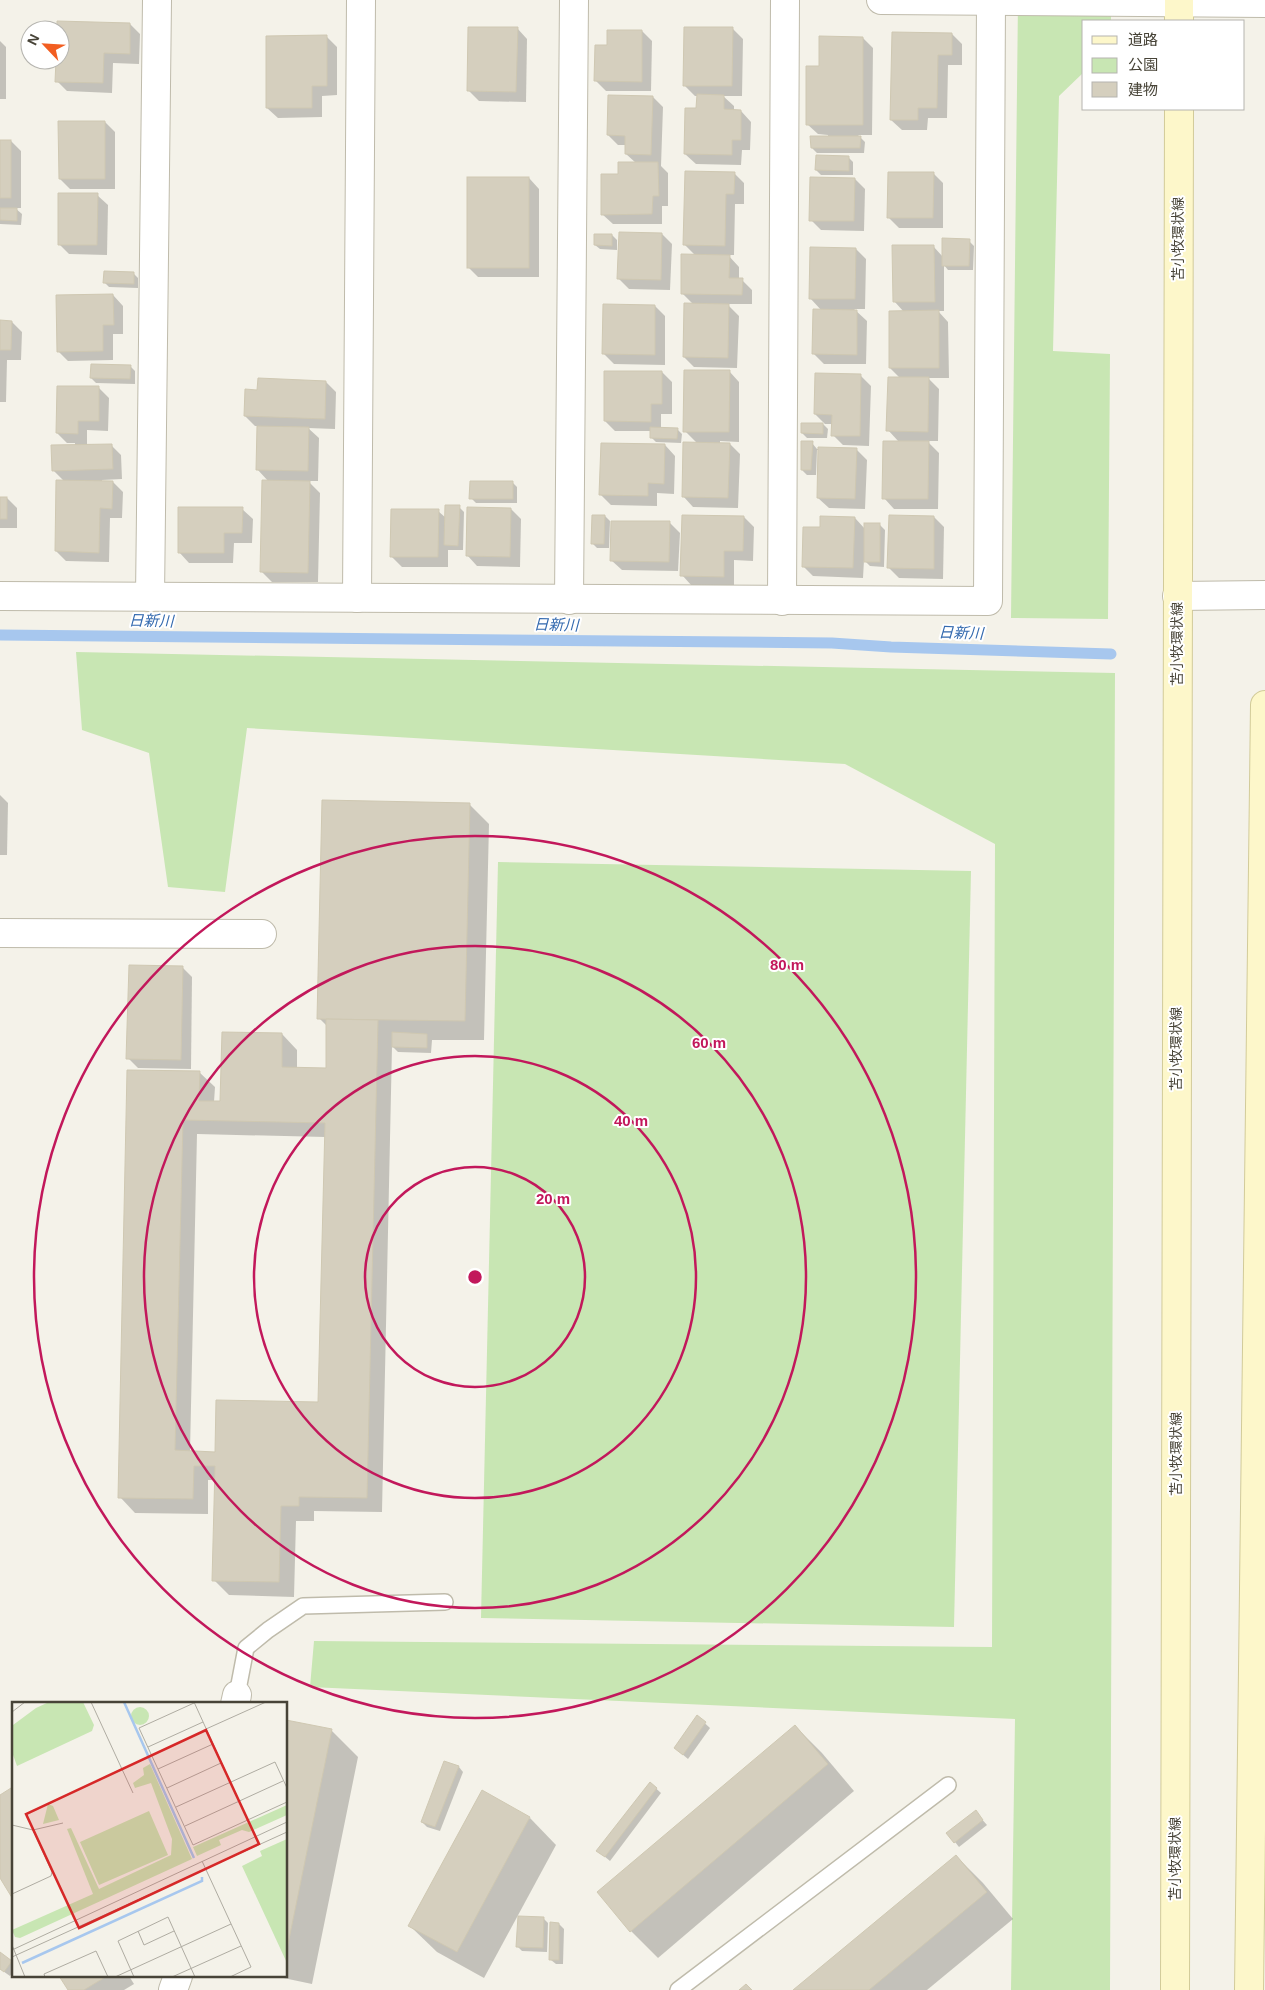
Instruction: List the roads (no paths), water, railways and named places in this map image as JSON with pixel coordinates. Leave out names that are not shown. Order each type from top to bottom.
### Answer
[{"type":"main road","name":"苫小牧環状線","points":[[1175,1990],[1179,110]]},
{"type":"main road","points":[[1249,1990],[1265,705]]},
{"type":"street","points":[[150,597],[157,0]]},
{"type":"street","points":[[358,598],[362,0]]},
{"type":"street","points":[[569,600],[574,0]]},
{"type":"street","points":[[782,601],[786,0]]},
{"type":"street","points":[[881,0],[991,0],[1179,8],[1265,3]]},
{"type":"street","points":[[0,596],[988,601],[991,0]]},
{"type":"street","points":[[1177,596],[1265,595]]},
{"type":"street","points":[[0,933],[262,934]]},
{"type":"street","points":[[173,1990],[177,1978]]},
{"type":"lane","points":[[236,1700],[246,1648],[303,1606],[445,1602]]},
{"type":"lane","points":[[678,1990],[948,1785]]},
{"type":"waterway","name":"日新川","points":[[0,635],[832,643],[891,647],[1111,654]]}]
